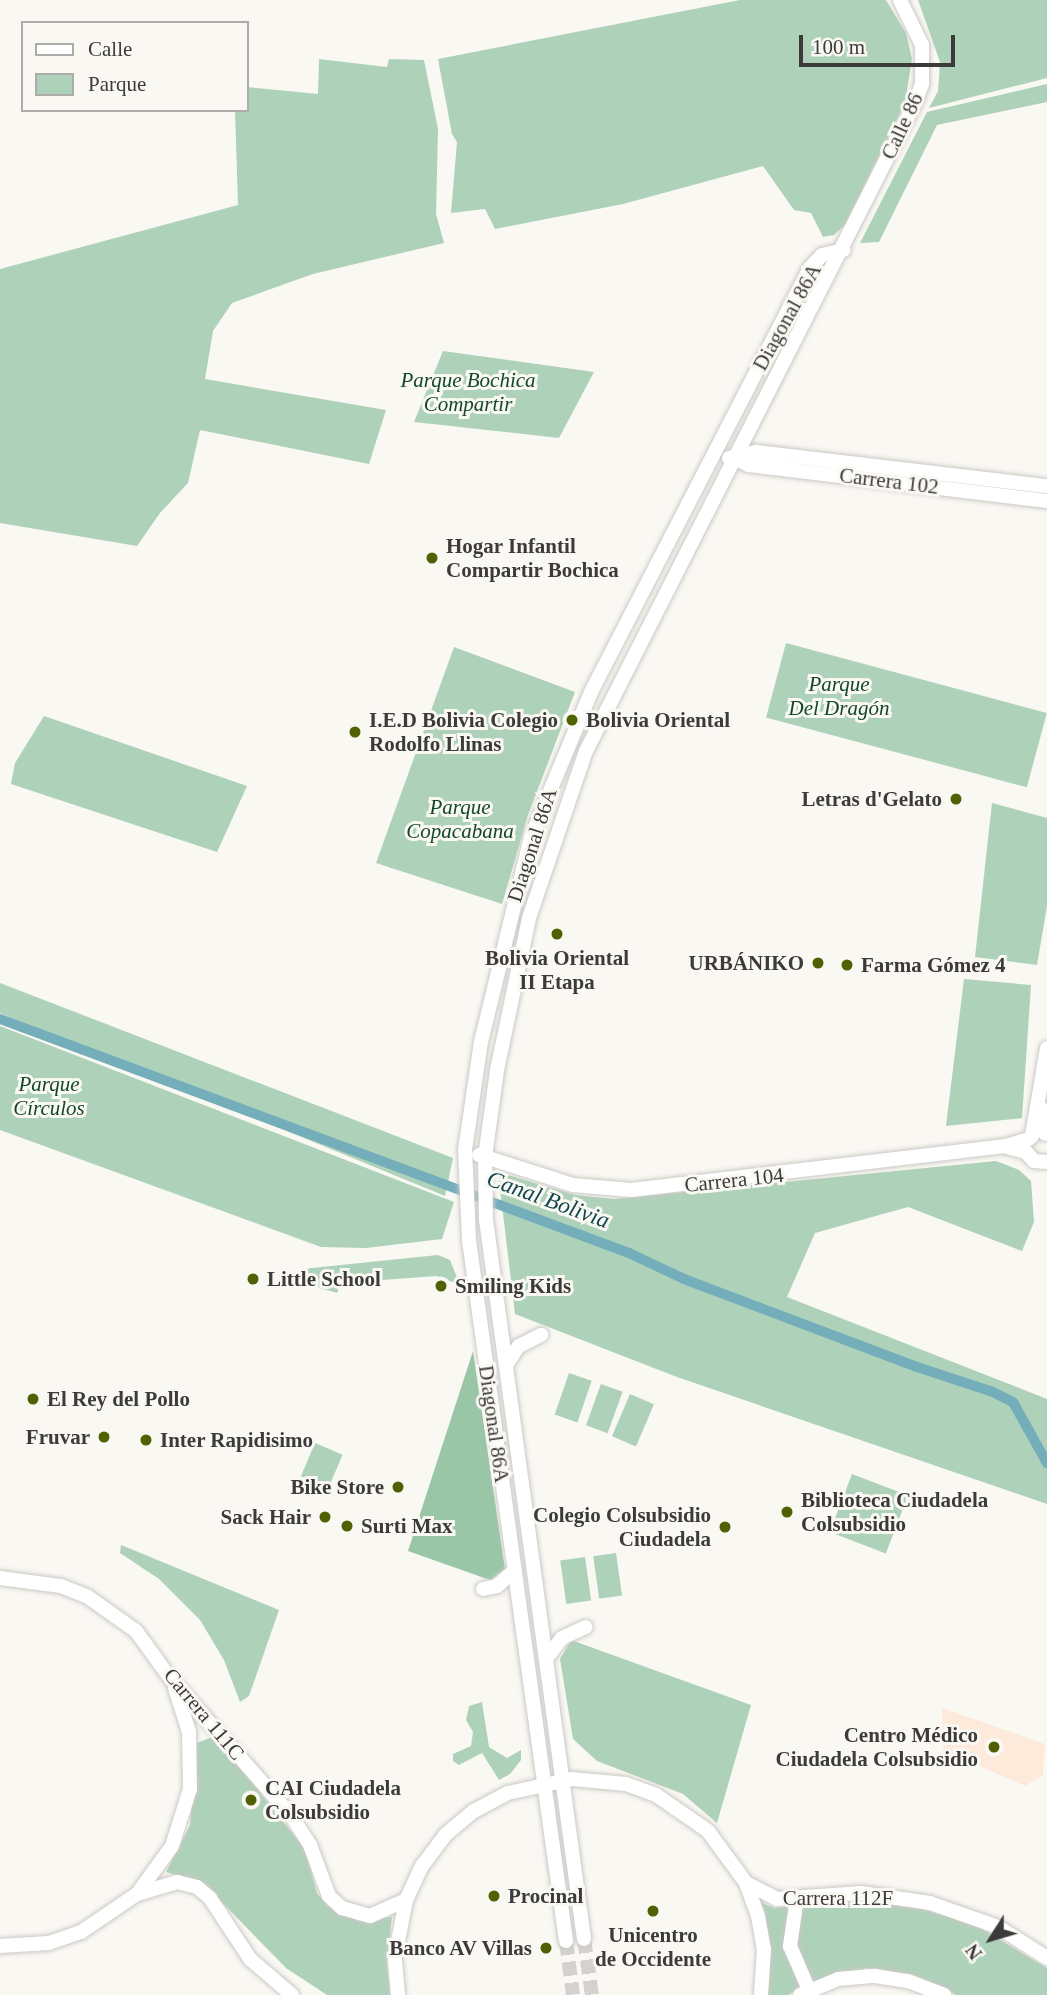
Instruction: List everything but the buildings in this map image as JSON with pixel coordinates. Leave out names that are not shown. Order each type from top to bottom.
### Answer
[{"type":"street","name":"Calle 86","points":[[844,250],[922,84],[922,45],[900,0]]},
{"type":"street","name":"Diagonal 86A","points":[[844,250],[733,457],[617,684],[565,802],[510,993],[485,1157],[484,1192],[584,1938],[566,1940],[474,1284],[465,1183],[465,1150],[491,991],[545,798],[591,692],[809,269],[821,255],[844,250]]},
{"type":"street","points":[[708,465],[733,457]]},
{"type":"street","name":"Carrera 102","points":[[733,457],[749,465],[885,473],[978,485],[1047,500]]},
{"type":"street","name":"Carrera 102","points":[[978,485],[1047,486]]},
{"type":"street","points":[[1047,1048],[1034,1161],[1047,1162]]},
{"type":"street","name":"Carrera 104","points":[[465,1150],[573,1185],[631,1190],[1006,1146],[1036,1139]]},
{"type":"street","points":[[506,1365],[519,1346],[541,1335]]},
{"type":"street","points":[[483,1589],[497,1586],[515,1570]]},
{"type":"street","name":"Carrera 111C","points":[[0,1578],[32,1579],[88,1597],[113,1612],[136,1631],[170,1678],[290,1814],[310,1844],[329,1896],[342,1908],[370,1916],[406,1900]]},
{"type":"street","points":[[546,1659],[562,1638],[586,1628]]},
{"type":"street","points":[[137,1894],[172,1846],[190,1789],[189,1732],[170,1678]]},
{"type":"street","points":[[398,1995],[395,1956],[406,1900],[422,1866],[455,1827],[508,1793],[562,1779],[626,1784],[674,1806],[708,1831],[746,1883],[764,1950],[761,1995]]},
{"type":"street","points":[[552,1835],[571,1834]]},
{"type":"street","name":"Carrera 112F","points":[[746,1883],[764,1895],[797,1898],[861,1893],[934,1903],[998,1927],[1047,1958]]},
{"type":"street","points":[[0,1946],[49,1942],[81,1932],[137,1894],[160,1884],[197,1887],[223,1913],[250,1959],[292,1995]]},
{"type":"street","points":[[797,1898],[790,1946],[805,1992],[838,1979],[875,1976],[908,1981],[943,1995]]},
{"type":"shaded area","name":"Centro Médico Ciudadela Colsubsidio","points":[[942,1708],[1045,1744],[1043,1775],[1025,1786],[943,1750]]},
{"type":"green space","points":[[740,0],[886,0],[906,33],[912,59],[905,103],[845,225],[834,235],[823,237],[811,213],[794,210],[763,166],[623,204],[495,229],[485,209],[451,213],[457,142],[452,134],[438,59]]},
{"type":"green space","points":[[918,0],[1047,0],[1047,78],[929,108],[938,91],[940,62]]},
{"type":"green space","points":[[319,59],[387,67],[389,59],[424,60],[438,129],[436,214],[444,243],[313,274],[232,303],[213,331],[205,379],[386,410],[369,464],[200,430],[188,483],[160,513],[137,546],[0,523],[0,269],[238,205],[235,112],[248,112],[248,87],[318,94]]},
{"type":"green space","points":[[1047,84],[1047,102],[937,125],[879,242],[860,243],[927,112]]},
{"type":"green space","name":"Parque Bochica Compartir","points":[[443,351],[594,372],[559,438],[414,422]]},
{"type":"green space","name":"Parque Del Dragón","points":[[786,643],[1047,713],[1027,787],[766,717]]},
{"type":"green space","name":"Parque Copacabana","points":[[454,647],[575,692],[528,815],[502,904],[376,863]]},
{"type":"green space","points":[[44,716],[247,786],[217,852],[11,784],[15,763]]},
{"type":"green space","points":[[992,803],[1047,818],[1047,906],[1037,965],[975,957]]},
{"type":"green space","points":[[964,979],[1031,985],[1022,1118],[946,1126]]},
{"type":"green space","points":[[0,983],[453,1158],[445,1196],[0,1013]]},
{"type":"green space","name":"Parque Círculos","points":[[0,1026],[454,1202],[442,1239],[366,1248],[321,1247],[0,1130]]},
{"type":"green space","points":[[996,1161],[1019,1170],[1031,1181],[1034,1222],[1022,1251],[908,1207],[815,1233],[787,1297],[1047,1399],[1047,1504],[677,1377],[515,1314],[498,1172],[576,1195],[614,1199]]},
{"type":"green space","points":[[438,1255],[450,1260],[460,1285],[437,1276],[341,1283],[337,1293],[294,1280],[302,1269]]},
{"type":"green space","points":[[473,1351],[505,1569],[490,1580],[408,1551]]},
{"type":"green space","points":[[569,1373],[592,1381],[577,1422],[555,1415]]},
{"type":"green space","points":[[601,1384],[623,1392],[608,1433],[586,1425]]},
{"type":"green space","points":[[630,1394],[654,1404],[636,1447],[612,1436]]},
{"type":"green space","points":[[315,1443],[343,1455],[329,1488],[301,1476]]},
{"type":"green space","points":[[852,1474],[908,1496],[886,1553],[830,1532]]},
{"type":"green space","points":[[121,1545],[279,1610],[249,1696],[240,1702],[224,1660],[200,1620],[159,1579],[120,1553]]},
{"type":"green space","points":[[616,1553],[622,1596],[599,1599],[593,1556]]},
{"type":"green space","points":[[585,1557],[591,1601],[566,1604],[560,1560]]},
{"type":"green space","points":[[571,1640],[751,1705],[717,1823],[683,1794],[597,1761],[573,1739],[560,1659]]},
{"type":"green space","points":[[482,1702],[489,1747],[507,1758],[521,1750],[521,1760],[510,1774],[499,1780],[482,1753],[459,1765],[453,1761],[453,1754],[471,1746],[473,1732],[466,1720],[469,1706]]},
{"type":"green space","points":[[215,1736],[305,1849],[317,1893],[328,1906],[359,1921],[392,1917],[387,1962],[390,1995],[327,1995],[286,1968],[204,1884],[166,1872],[190,1825],[197,1743]]},
{"type":"green space","points":[[856,1899],[906,1904],[977,1926],[1047,1968],[1047,1995],[956,1995],[936,1984],[867,1968],[814,1982],[788,1995],[767,1995],[771,1953],[757,1901],[775,1908]]},
{"type":"waterway","name":"Canal Bolivia","points":[[0,1019],[629,1253],[684,1279],[917,1367],[993,1392],[1013,1402],[1047,1463]]},
{"type":"tunnel","points":[[584,1939],[592,1995]]},
{"type":"tunnel","points":[[566,1941],[573,1995]]},
{"type":"place","name":"Hogar Infantil Compartir Bochica","points":[[432,558]]},
{"type":"place","name":"Bolivia Oriental","points":[[572,720]]},
{"type":"place","name":"I.E.D Bolivia Colegio Rodolfo Llinas","points":[[355,732]]},
{"type":"place","name":"Letras d'Gelato","points":[[956,799]]},
{"type":"place","name":"Bolivia Oriental II Etapa","points":[[557,934]]},
{"type":"place","name":"URBÁNIKO","points":[[818,963]]},
{"type":"place","name":"Farma Gómez 4","points":[[847,965]]},
{"type":"place","name":"Little School","points":[[253,1279]]},
{"type":"place","name":"Smiling Kids","points":[[441,1286]]},
{"type":"place","name":"El Rey del Pollo","points":[[33,1399]]},
{"type":"place","name":"Fruvar","points":[[104,1437]]},
{"type":"place","name":"Inter Rapidisimo","points":[[146,1440]]},
{"type":"place","name":"Bike Store","points":[[398,1487]]},
{"type":"place","name":"Biblioteca Ciudadela Colsubsidio","points":[[787,1512]]},
{"type":"place","name":"Sack Hair","points":[[325,1517]]},
{"type":"place","name":"Surti Max","points":[[347,1526]]},
{"type":"place","name":"Colegio Colsubsidio Ciudadela","points":[[725,1527]]},
{"type":"place","name":"Centro Médico Ciudadela Colsubsidio","points":[[994,1747]]},
{"type":"place","name":"CAI Ciudadela Colsubsidio","points":[[251,1800]]},
{"type":"place","name":"Procinal","points":[[494,1896]]},
{"type":"place","name":"Unicentro de Occidente","points":[[653,1911]]},
{"type":"place","name":"Banco AV Villas","points":[[546,1948]]}]
